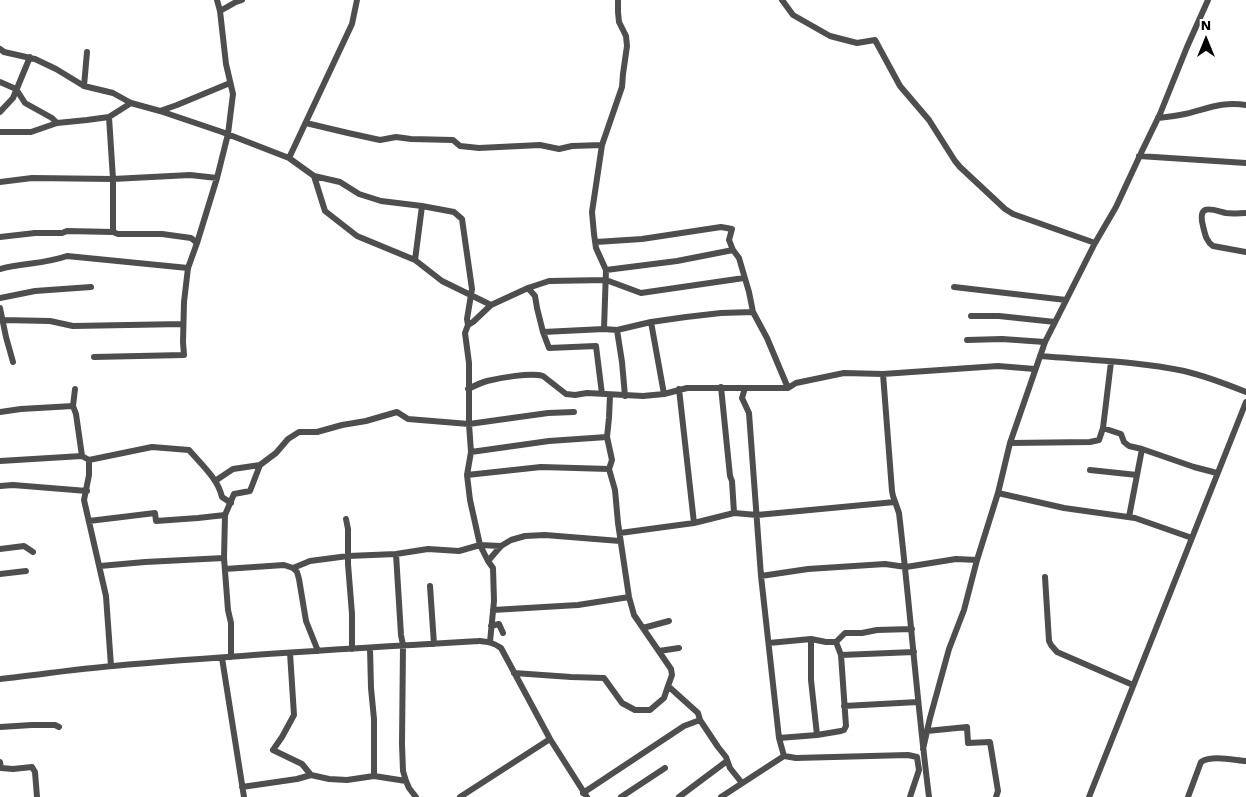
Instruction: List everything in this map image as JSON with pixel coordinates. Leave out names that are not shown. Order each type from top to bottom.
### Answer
[{"type":"street","points":[[94,357],[184,355],[184,302],[188,268],[217,178],[228,134],[233,94],[226,64],[217,0]]},
{"type":"street","points":[[220,11],[242,0]]},
{"type":"street","points":[[289,158],[352,24],[357,0]]},
{"type":"street","points":[[604,329],[606,270],[596,248],[592,212],[602,145],[622,87],[622,74],[627,46],[626,36],[619,22],[618,0]]},
{"type":"street","points":[[782,0],[793,15],[830,36],[857,44],[875,40],[900,86],[929,120],[955,161],[1004,209],[1013,214],[1095,243]]},
{"type":"street","points":[[923,749],[949,649],[964,610],[998,493],[1010,443],[1045,342],[1095,243],[1116,208],[1158,118],[1208,0]]},
{"type":"street","points":[[0,49],[4,52],[35,58],[84,86],[113,93],[131,103],[228,134],[289,158],[314,176],[340,182],[359,194],[381,201],[454,212],[462,219],[472,289],[467,319],[468,325],[465,333],[469,362],[468,424],[471,452],[467,475],[470,500],[480,545],[493,568],[494,601],[490,642]]},
{"type":"street","points":[[84,86],[87,52]]},
{"type":"street","points":[[0,112],[13,98],[30,58]]},
{"type":"street","points":[[0,82],[16,89],[25,104],[52,118],[56,123]]},
{"type":"street","points":[[160,111],[230,84]]},
{"type":"street","points":[[0,132],[31,132],[56,123],[109,117],[131,103]]},
{"type":"street","points":[[1158,118],[1184,114],[1216,105],[1234,103],[1246,105]]},
{"type":"street","points":[[109,117],[113,179],[113,232]]},
{"type":"street","points":[[306,123],[380,140],[396,137],[453,140],[460,146],[480,148],[540,145],[559,149],[572,146],[602,145]]},
{"type":"street","points":[[1139,156],[1246,162]]},
{"type":"street","points":[[0,182],[32,178],[113,179],[190,176],[217,178]]},
{"type":"street","points":[[314,176],[325,211],[357,236],[415,260],[442,282],[491,305]]},
{"type":"street","points":[[415,260],[422,206]]},
{"type":"street","points":[[1246,213],[1228,213],[1206,209],[1201,219],[1206,239],[1213,246],[1246,252]]},
{"type":"street","points":[[596,242],[642,239],[721,227],[732,229],[729,240],[739,258],[753,312],[767,338],[788,388]]},
{"type":"street","points":[[0,237],[35,233],[113,232],[118,234],[162,234],[191,238],[197,243]]},
{"type":"street","points":[[606,270],[677,261],[733,250]]},
{"type":"street","points":[[0,268],[55,260],[67,256],[188,268]]},
{"type":"street","points":[[468,325],[491,305],[528,288],[549,281],[606,280],[641,293],[744,278]]},
{"type":"street","points":[[0,298],[35,291],[91,287]]},
{"type":"street","points":[[954,287],[1066,300]]},
{"type":"street","points":[[514,673],[571,678],[604,678],[622,703],[635,710],[650,710],[664,698],[672,674],[660,651],[634,615],[629,597],[620,541],[615,490],[609,468],[612,460],[607,437],[609,418],[606,394],[596,346],[550,348],[543,332],[535,296],[528,288]]},
{"type":"street","points":[[0,308],[13,362]]},
{"type":"street","points":[[543,332],[617,330],[651,322],[721,313],[753,312]]},
{"type":"street","points":[[971,316],[999,316],[1055,322]]},
{"type":"street","points":[[2,320],[50,321],[73,326],[183,324]]},
{"type":"street","points":[[651,322],[664,394]]},
{"type":"street","points":[[617,330],[625,396]]},
{"type":"street","points":[[967,340],[1045,342]]},
{"type":"street","points":[[1040,356],[1140,364],[1184,371],[1205,376],[1246,392]]},
{"type":"street","points":[[1010,443],[1090,442],[1098,440],[1103,428],[1111,362]]},
{"type":"street","points":[[468,389],[485,382],[526,375],[538,375],[543,376],[566,394],[644,396],[664,394],[679,389],[788,388],[796,383],[844,373],[883,374],[998,366],[1035,369]]},
{"type":"street","points":[[883,374],[892,491],[899,513],[906,567],[918,702],[930,797]]},
{"type":"street","points":[[721,388],[734,513]]},
{"type":"street","points":[[745,388],[742,398],[749,413],[761,576],[770,643],[779,738],[784,756]]},
{"type":"street","points":[[75,389],[73,406],[76,414],[82,456]]},
{"type":"street","points":[[679,389],[694,523]]},
{"type":"street","points":[[1089,797],[1246,402]]},
{"type":"street","points":[[0,412],[73,406]]},
{"type":"street","points":[[215,481],[233,469],[260,465],[276,453],[288,439],[299,432],[317,432],[397,412],[408,419],[468,424],[548,413],[574,412]]},
{"type":"street","points":[[1103,428],[1121,434],[1126,445],[1217,473]]},
{"type":"street","points":[[471,452],[549,441],[607,437]]},
{"type":"street","points":[[0,461],[82,456],[89,460],[152,447],[189,450],[215,481],[220,489],[222,498],[231,503]]},
{"type":"street","points":[[1129,517],[1142,449]]},
{"type":"street","points":[[89,460],[89,475],[84,500],[106,596],[111,666]]},
{"type":"street","points":[[231,657],[231,623],[228,610],[224,558],[225,515],[234,494],[250,491],[260,465]]},
{"type":"street","points":[[467,475],[541,466],[609,468]]},
{"type":"street","points":[[1090,470],[1137,475]]},
{"type":"street","points":[[0,486],[13,485],[87,491]]},
{"type":"street","points":[[998,493],[1064,508],[1129,517],[1192,538]]},
{"type":"street","points":[[620,533],[694,523],[734,513],[758,515],[895,502]]},
{"type":"street","points":[[89,521],[155,513],[156,521],[225,515]]},
{"type":"street","points":[[346,519],[352,614],[352,649]]},
{"type":"street","points":[[488,561],[501,546],[511,540],[525,536],[620,541]]},
{"type":"street","points":[[293,568],[310,561],[348,556],[396,554],[428,549],[459,551],[480,545],[501,546]]},
{"type":"street","points":[[0,549],[24,546],[33,552]]},
{"type":"street","points":[[396,554],[403,646],[402,744],[404,771],[406,781],[416,797]]},
{"type":"street","points":[[100,566],[224,558]]},
{"type":"street","points":[[761,576],[815,568],[885,564],[906,567],[956,559],[977,560]]},
{"type":"street","points":[[225,569],[284,565],[293,568],[299,579],[306,621],[318,651]]},
{"type":"street","points":[[0,574],[26,571]]},
{"type":"street","points":[[1045,578],[1049,641],[1053,648],[1057,652],[1133,685]]},
{"type":"street","points":[[430,586],[434,644]]},
{"type":"street","points":[[493,610],[578,605],[629,597]]},
{"type":"street","points":[[643,628],[669,621]]},
{"type":"street","points":[[491,626],[499,624],[503,633]]},
{"type":"street","points":[[770,643],[811,639],[836,642],[845,633],[912,629]]},
{"type":"street","points":[[811,639],[812,690],[817,735]]},
{"type":"street","points":[[0,679],[111,666],[318,651],[480,641],[490,642],[500,648],[550,739],[585,795],[684,726],[700,720]]},
{"type":"street","points":[[779,738],[817,735],[844,730],[846,726],[841,655],[836,642]]},
{"type":"street","points":[[370,648],[374,719],[374,776]]},
{"type":"street","points":[[660,651],[679,648]]},
{"type":"street","points":[[841,655],[914,652]]},
{"type":"street","points":[[290,653],[294,715],[273,750],[302,764],[311,775]]},
{"type":"street","points":[[222,658],[244,797]]},
{"type":"street","points":[[668,686],[698,713],[700,720],[742,784]]},
{"type":"street","points":[[844,706],[918,702]]},
{"type":"street","points":[[0,727],[55,725],[59,727]]},
{"type":"street","points":[[927,731],[968,727],[968,743],[990,742],[998,791],[996,797]]},
{"type":"street","points":[[460,797],[550,739]]},
{"type":"street","points":[[721,797],[784,756],[796,758],[908,755],[917,758],[919,770],[910,797]]},
{"type":"street","points":[[1188,797],[1201,762],[1214,758],[1246,762]]},
{"type":"street","points":[[679,797],[727,761]]},
{"type":"street","points":[[0,762],[1,768],[32,767],[36,772],[37,797]]},
{"type":"street","points":[[621,797],[666,768]]},
{"type":"street","points":[[242,787],[298,779],[311,775],[347,780],[374,776],[406,781]]}]
